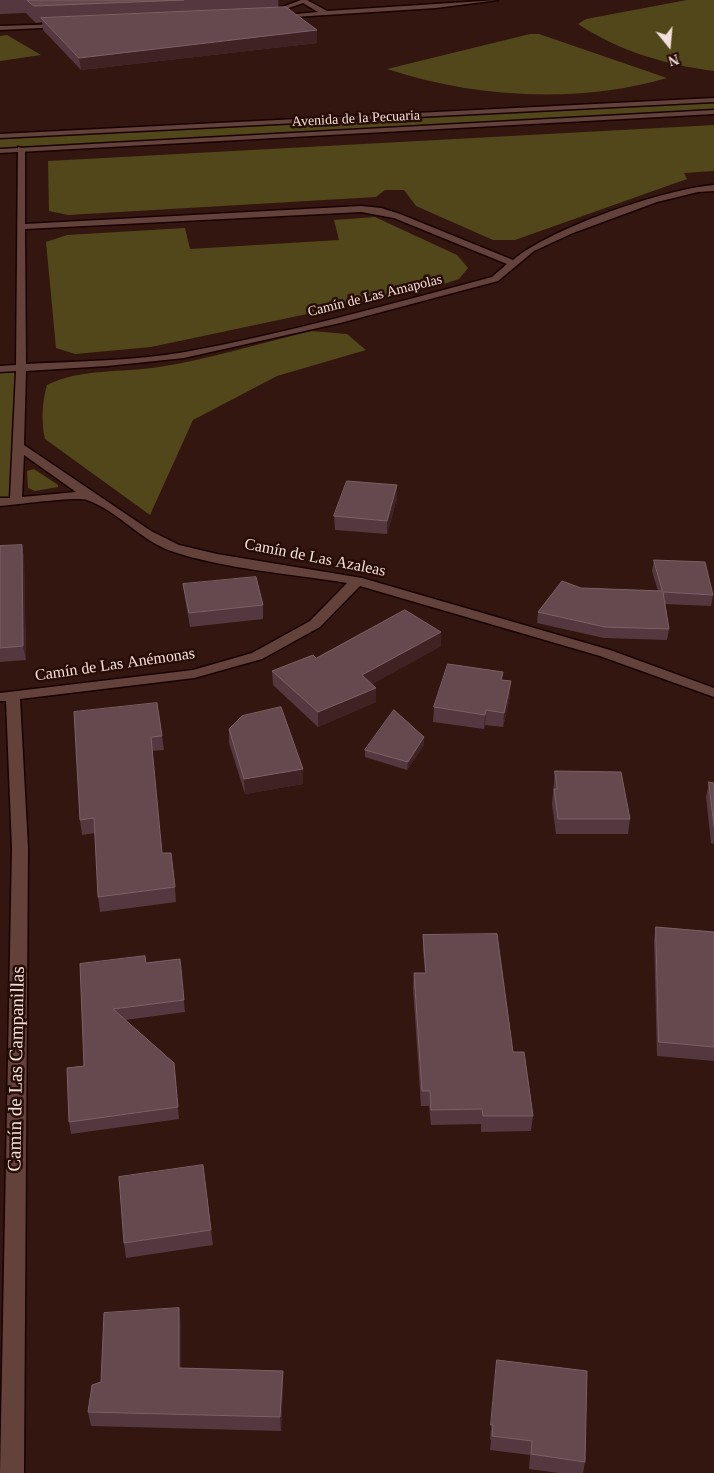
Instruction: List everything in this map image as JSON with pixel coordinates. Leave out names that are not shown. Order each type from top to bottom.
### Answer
[{"type":"street","points":[[274,11],[329,13],[495,0]]},
{"type":"street","points":[[274,11],[304,1],[314,8],[329,13]]},
{"type":"street","points":[[274,11],[329,13]]},
{"type":"street","points":[[0,28],[70,25]]},
{"type":"street","name":"Avenida de la Pecuaria","points":[[0,136],[714,100]]},
{"type":"street","name":"Avenida de la Pecuaria","points":[[0,150],[714,112]]},
{"type":"street","points":[[16,501],[22,368],[21,149]]},
{"type":"street","name":"Camín de Las Amapolas","points":[[0,369],[108,363],[184,355],[336,321],[495,280],[531,248],[570,231],[654,200],[698,189],[714,188]]},
{"type":"street","points":[[21,227],[361,209],[381,211],[397,216],[515,264]]},
{"type":"street","name":"Camín de Las Azaleas","points":[[18,446],[88,495],[119,513],[147,534],[175,548],[217,558],[357,581],[605,653],[714,692]]},
{"type":"street","points":[[0,502],[88,495]]},
{"type":"street","name":"Camín de Las Anémonas","points":[[6,697],[194,674],[257,656],[314,624],[357,581]]},
{"type":"street","name":"Camín de Las Campanillas","points":[[6,697],[20,848],[12,1473]]},
{"type":"shaded area","points":[[687,0],[714,0],[714,71],[678,65],[643,55],[610,42],[578,24],[586,19]]},
{"type":"shaded area","points":[[530,34],[539,34],[667,78],[598,92],[527,94],[455,86],[387,69]]},
{"type":"shaded area","points":[[7,35],[41,55],[0,61],[0,36]]},
{"type":"shaded area","points":[[714,100],[714,112],[0,151],[0,136]]},
{"type":"shaded area","points":[[714,125],[714,171],[684,173],[687,179],[515,240],[493,240],[416,206],[404,190],[385,190],[376,197],[68,215],[49,211],[48,161]]},
{"type":"shaded area","points":[[375,217],[457,255],[468,268],[459,279],[435,287],[151,347],[75,354],[56,348],[46,242],[67,235],[185,228],[190,249],[339,240],[334,220]]},
{"type":"shaded area","points":[[311,331],[347,334],[366,350],[277,376],[193,420],[150,515],[45,439],[43,405],[47,385],[88,373],[145,369],[178,364]]},
{"type":"shaded area","points":[[21,368],[16,501],[0,502],[0,369]]},
{"type":"shaded area","points":[[34,469],[58,485],[58,487],[35,491],[28,488],[27,471]]},
{"type":"building","points":[[27,0],[184,0],[34,6]]},
{"type":"building","points":[[286,7],[317,30],[79,58],[41,18]]},
{"type":"building","points":[[347,481],[397,485],[387,521],[334,516]]},
{"type":"building","points":[[22,545],[23,646],[0,648],[0,546]]},
{"type":"building","points":[[654,560],[705,562],[713,595],[663,592],[669,629],[605,627],[538,612],[562,581],[581,588],[662,591]]},
{"type":"building","points":[[256,577],[263,605],[189,613],[183,584]]},
{"type":"building","points":[[405,610],[441,632],[362,675],[376,688],[318,712],[272,671],[313,655],[316,658]]},
{"type":"building","points":[[448,664],[503,672],[501,680],[511,681],[504,713],[486,710],[485,715],[434,707]]},
{"type":"building","points":[[157,703],[162,736],[151,737],[162,853],[171,853],[175,887],[98,897],[94,818],[80,820],[74,712]]},
{"type":"building","points":[[281,707],[303,769],[244,779],[229,729],[242,716]]},
{"type":"building","points":[[394,710],[424,737],[408,762],[365,750]]},
{"type":"building","points":[[555,771],[621,772],[630,819],[558,819],[554,789],[557,789]]},
{"type":"building","points":[[709,782],[714,783],[714,826]]},
{"type":"building","points":[[656,927],[714,932],[714,1047],[659,1042]]},
{"type":"building","points":[[497,934],[513,1052],[524,1052],[533,1116],[483,1116],[482,1109],[431,1110],[430,1091],[422,1091],[414,973],[426,973],[423,935]]},
{"type":"building","points":[[145,956],[146,963],[180,959],[184,1000],[113,1009],[174,1063],[178,1107],[69,1122],[67,1068],[84,1066],[80,964]]},
{"type":"building","points":[[203,1165],[211,1230],[124,1243],[119,1177]]},
{"type":"building","points":[[179,1308],[179,1368],[283,1371],[280,1417],[88,1412],[92,1385],[101,1382],[104,1313]]},
{"type":"building","points":[[497,1360],[587,1371],[585,1462],[531,1454],[532,1441],[492,1436],[493,1425],[491,1425]]}]
